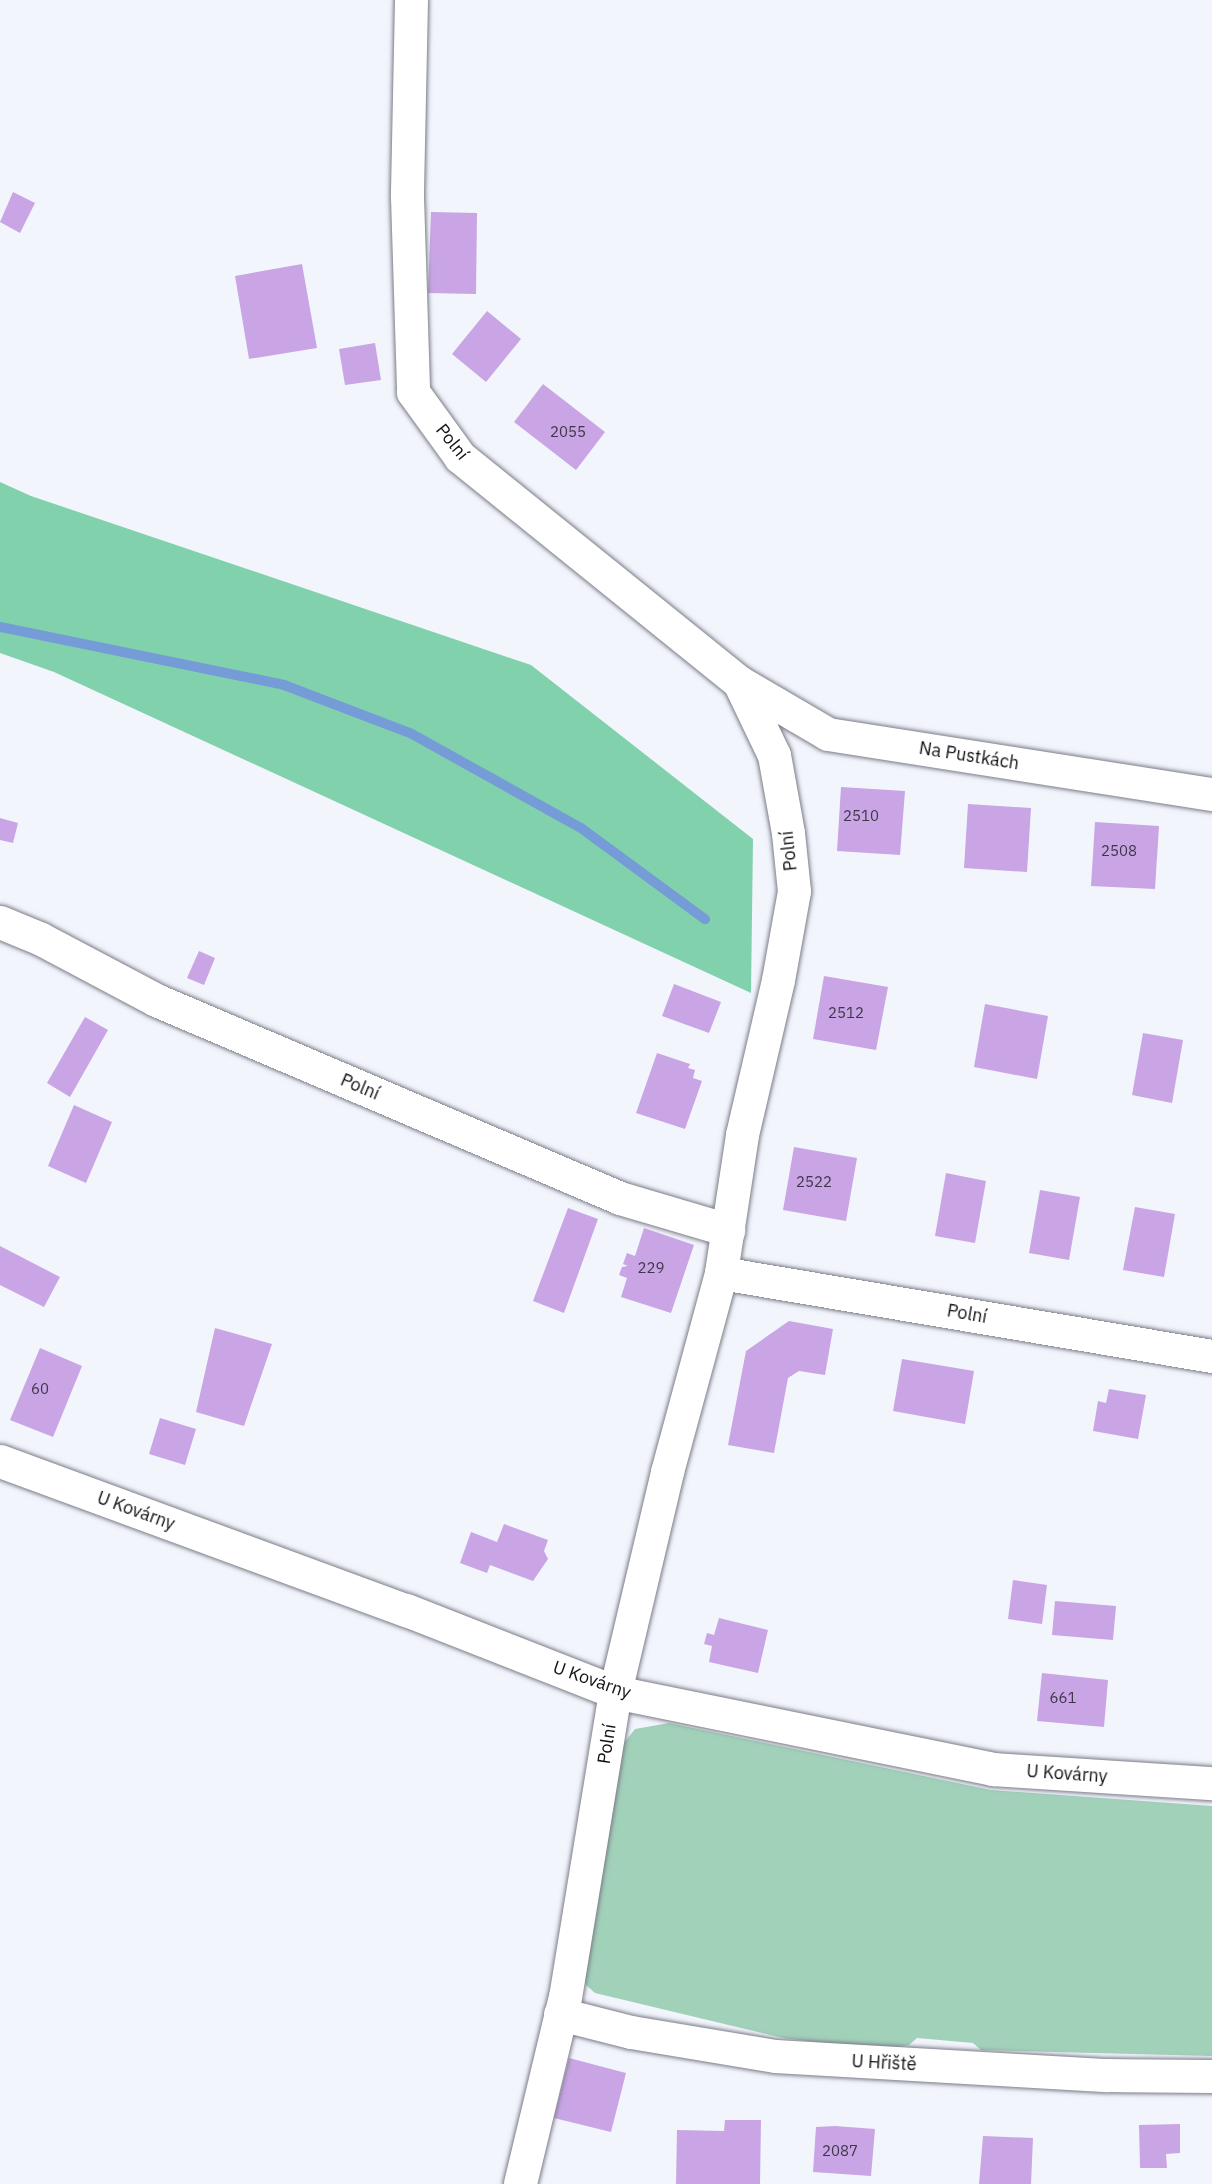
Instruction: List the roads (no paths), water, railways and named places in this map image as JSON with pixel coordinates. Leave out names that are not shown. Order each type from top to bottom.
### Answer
[{"type":"street","name":"Polní","points":[[411,0],[407,196],[412,392],[460,457],[739,682],[774,755],[788,833],[794,891],[778,980],[742,1136],[721,1273],[668,1472],[615,1692],[560,2014],[520,2184]]},
{"type":"street","name":"Na Pustkách","points":[[739,682],[828,734],[1212,794]]},
{"type":"street","points":[[774,755],[828,734]]},
{"type":"street","name":"Polní","points":[[0,922],[41,939],[156,1000],[621,1198],[728,1230]]},
{"type":"street","name":"Polní","points":[[721,1273],[1212,1356]]},
{"type":"street","name":"U Kovárny","points":[[0,1461],[406,1610],[615,1692],[993,1769],[1212,1783]]},
{"type":"street","name":"U Hřiště","points":[[560,2014],[631,2032],[775,2056],[1107,2075],[1212,2076]]},
{"type":"waterway","points":[[0,627],[284,685],[412,734],[581,828],[705,919]]}]
